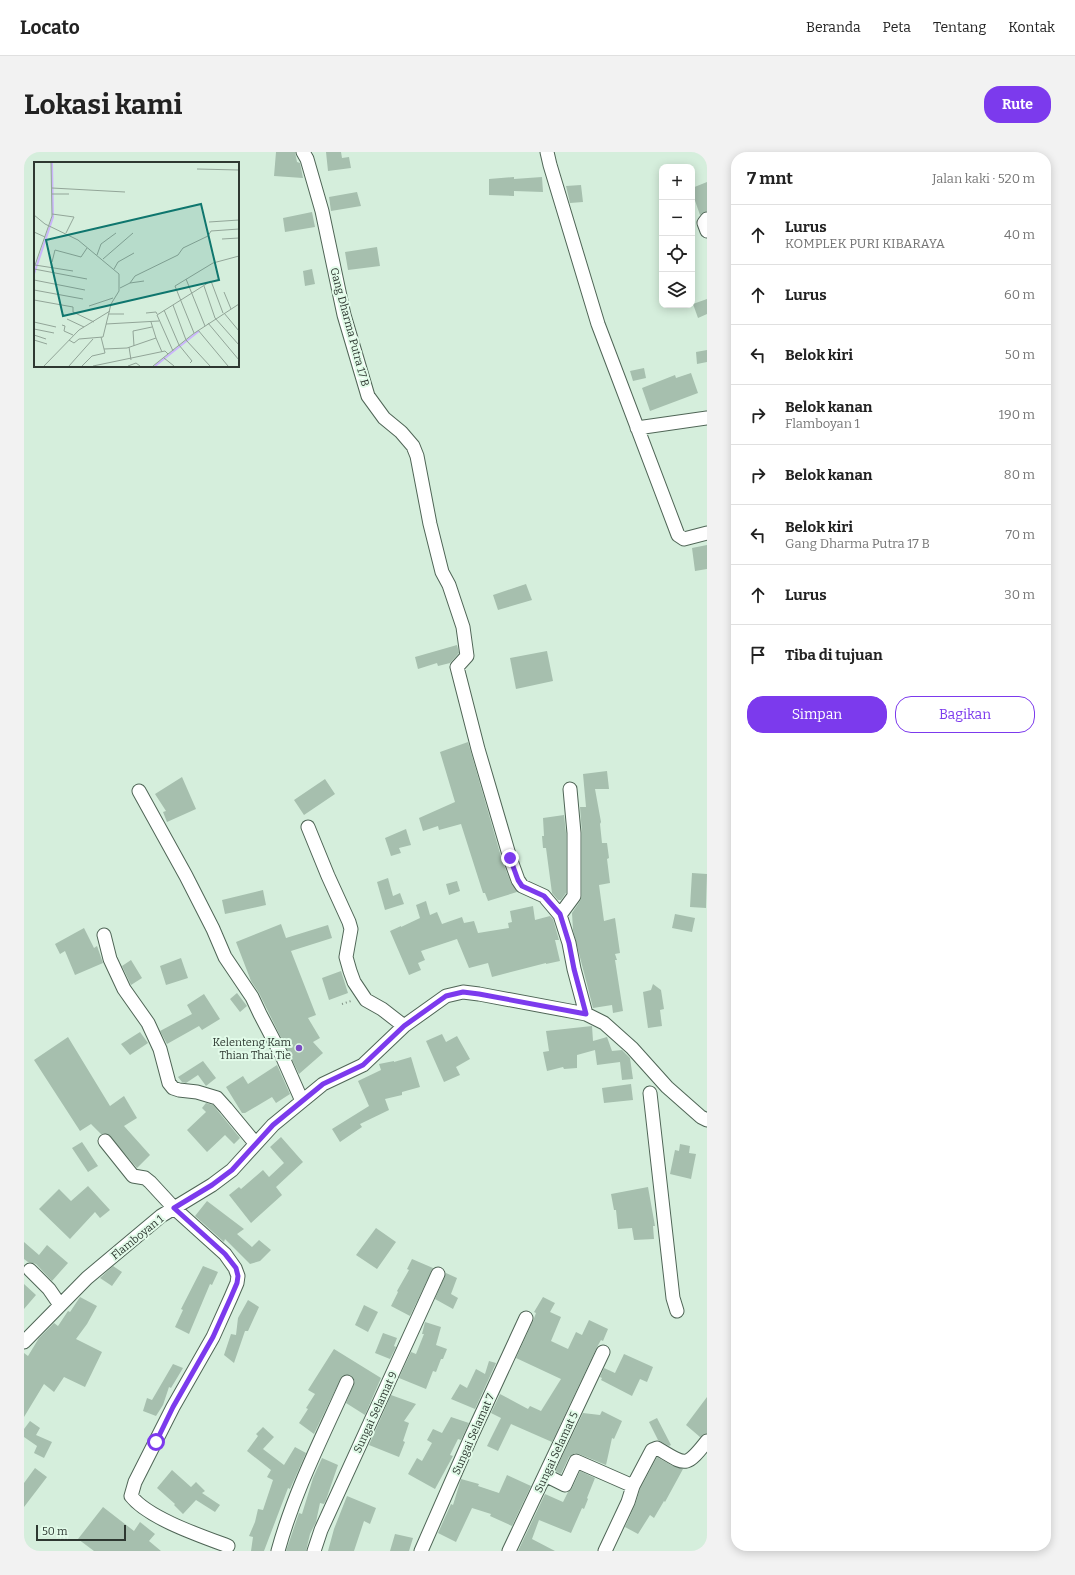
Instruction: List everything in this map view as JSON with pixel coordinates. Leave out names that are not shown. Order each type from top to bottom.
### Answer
[{"type":"street","name":"Gang Dharma Putra 17 B","points":[[303,152],[307,159],[322,211],[344,315],[368,396],[384,418],[401,432],[413,446],[417,456],[430,524],[442,572],[449,585],[463,627],[467,656],[457,667],[478,750],[510,858],[518,880],[522,886],[544,896],[560,914]]},
{"type":"street","points":[[548,152],[550,165],[598,324],[678,535],[684,539],[707,533]]},
{"type":"street","points":[[707,219],[704,223],[707,231]]},
{"type":"street","points":[[637,428],[707,418]]},
{"type":"street","points":[[570,789],[574,833],[574,896],[560,914],[569,943],[586,1014],[604,1023],[632,1048],[667,1087],[701,1117],[707,1120]]},
{"type":"street","points":[[139,791],[186,876],[225,956],[252,997],[283,1058],[302,1101]]},
{"type":"street","points":[[308,827],[328,876],[350,922],[351,929],[346,957],[354,982],[366,1000],[382,1008],[404,1026]]},
{"type":"street","points":[[104,935],[110,959],[124,989],[148,1023],[160,1049],[169,1083],[173,1088],[197,1092],[216,1098],[255,1143]]},
{"type":"street","name":"Flamboyan 1","points":[[24,1342],[87,1278],[161,1216],[212,1185],[232,1170],[273,1125],[302,1101],[323,1084],[363,1065],[404,1026],[446,996],[463,992],[479,994],[586,1014]]},
{"type":"street","points":[[667,1087],[646,1093],[676,1312]]},
{"type":"street","points":[[105,1141],[133,1176],[145,1178],[150,1182],[174,1208],[225,1254],[236,1268],[238,1276],[237,1283],[221,1319],[173,1407],[135,1482],[131,1496],[145,1510],[182,1528],[228,1546]]},
{"type":"street","points":[[30,1270],[49,1289],[60,1305]]},
{"type":"street","name":"Sungai Selamat 9","points":[[314,1551],[321,1530],[438,1274]]},
{"type":"street","name":"Sungai Selamat 7","points":[[421,1551],[470,1438],[526,1318]]},
{"type":"street","name":"Sungai Selamat 5","points":[[509,1551],[603,1352]]},
{"type":"street","points":[[278,1551],[287,1520],[300,1486],[347,1382]]},
{"type":"street","points":[[605,1551],[628,1502],[633,1486],[654,1449],[657,1448],[680,1462],[693,1459],[707,1441]]},
{"type":"street","points":[[545,1475],[565,1485],[576,1461],[633,1486]]},
{"type":"building","points":[[276,152],[295,152],[297,162],[300,163],[303,178],[274,176]]},
{"type":"building","points":[[326,152],[341,152],[342,158],[349,157],[351,168],[328,171]]},
{"type":"building","points":[[514,177],[514,179],[542,177],[543,192],[514,191],[514,196],[489,195],[489,179]]},
{"type":"building","points":[[707,182],[707,211],[700,215],[695,201],[695,187]]},
{"type":"building","points":[[581,185],[583,202],[570,203],[566,186]]},
{"type":"building","points":[[357,192],[361,206],[331,211],[329,197]]},
{"type":"building","points":[[312,212],[315,227],[285,232],[283,218]]},
{"type":"building","points":[[377,247],[380,266],[348,270],[345,252]]},
{"type":"building","points":[[312,269],[315,284],[305,286],[303,271]]},
{"type":"building","points":[[707,299],[707,314],[698,318],[694,308],[695,303]]},
{"type":"building","points":[[707,350],[707,362],[697,364],[696,352]]},
{"type":"building","points":[[644,368],[646,378],[633,381],[630,371]]},
{"type":"building","points":[[691,373],[698,393],[650,411],[642,388],[675,375],[676,378]]},
{"type":"building","points":[[707,545],[707,569],[695,571],[692,548]]},
{"type":"building","points":[[526,584],[532,600],[498,610],[493,595]]},
{"type":"building","points":[[457,645],[459,653],[450,663],[438,666],[437,663],[418,669],[415,657]]},
{"type":"building","points":[[547,651],[553,681],[516,689],[510,658]]},
{"type":"building","points":[[468,742],[502,860],[511,883],[517,892],[488,901],[485,893],[483,893],[461,824],[439,830],[438,826],[423,831],[419,818],[455,802],[440,752]]},
{"type":"building","points":[[607,771],[609,789],[595,789],[601,822],[602,843],[607,843],[609,858],[607,859],[610,883],[599,885],[604,921],[615,918],[620,953],[615,954],[617,960],[615,960],[623,1011],[613,1013],[612,1005],[593,1008],[573,930],[572,913],[582,896],[582,833],[580,807],[586,807],[583,774]]},
{"type":"building","points":[[182,777],[196,809],[167,822],[163,812],[166,811],[155,794]]},
{"type":"building","points":[[325,779],[335,794],[304,815],[294,800]]},
{"type":"building","points":[[564,815],[566,833],[566,893],[561,900],[558,900],[552,893],[546,848],[543,848],[543,818]]},
{"type":"building","points":[[406,829],[411,845],[399,848],[401,853],[391,856],[385,838]]},
{"type":"building","points":[[692,873],[707,874],[706,908],[690,907]]},
{"type":"building","points":[[388,878],[393,896],[400,893],[404,904],[385,910],[377,882]]},
{"type":"building","points":[[457,881],[460,891],[449,895],[446,884]]},
{"type":"building","points":[[263,890],[266,905],[225,914],[222,900]]},
{"type":"building","points":[[426,901],[430,915],[437,912],[442,924],[462,917],[464,923],[474,921],[478,933],[509,928],[508,923],[512,922],[510,911],[533,906],[535,920],[550,916],[553,919],[559,940],[555,940],[560,961],[546,963],[492,977],[488,963],[469,968],[457,939],[421,951],[425,960],[418,963],[421,970],[409,975],[390,931],[420,918],[416,905]]},
{"type":"building","points":[[675,914],[695,918],[692,932],[672,928]]},
{"type":"building","points":[[281,924],[286,938],[328,925],[332,938],[291,951],[316,1015],[308,1018],[320,1038],[313,1042],[323,1053],[299,1074],[259,993],[251,981],[236,942]]},
{"type":"building","points":[[84,928],[94,948],[97,946],[103,963],[75,975],[65,951],[60,954],[55,944]]},
{"type":"building","points":[[181,958],[188,978],[166,985],[160,966]]},
{"type":"building","points":[[131,960],[142,978],[131,985],[122,966]]},
{"type":"building","points":[[341,971],[348,993],[329,1000],[322,978]]},
{"type":"building","points":[[653,984],[661,990],[664,1009],[660,1010],[662,1026],[648,1028],[643,992],[651,990]]},
{"type":"building","points":[[237,993],[247,1006],[240,1012],[230,999]]},
{"type":"building","points":[[204,994],[220,1019],[202,1030],[199,1026],[167,1044],[160,1031],[192,1014],[187,1005]]},
{"type":"building","points":[[592,1026],[593,1041],[607,1037],[612,1051],[622,1050],[630,1058],[633,1079],[622,1080],[620,1062],[597,1065],[595,1050],[577,1055],[577,1068],[564,1069],[563,1067],[547,1071],[543,1052],[549,1051],[546,1031]]},
{"type":"building","points":[[140,1032],[148,1043],[130,1055],[121,1044]]},
{"type":"building","points":[[442,1034],[446,1042],[457,1036],[470,1059],[456,1067],[460,1075],[444,1082],[426,1041]]},
{"type":"building","points":[[68,1037],[110,1106],[124,1096],[137,1118],[124,1126],[150,1155],[137,1168],[108,1134],[101,1134],[91,1124],[80,1131],[34,1060]]},
{"type":"building","points":[[411,1057],[420,1087],[402,1092],[402,1095],[385,1099],[389,1110],[360,1124],[362,1127],[340,1142],[332,1129],[369,1106],[358,1081],[381,1070],[379,1064],[394,1062]]},
{"type":"building","points":[[203,1061],[216,1078],[206,1086],[198,1075],[186,1083],[182,1082],[178,1077]]},
{"type":"building","points":[[277,1065],[290,1094],[276,1103],[272,1097],[245,1113],[242,1113],[226,1087],[243,1076],[248,1084]]},
{"type":"building","points":[[631,1084],[633,1100],[604,1103],[602,1088]]},
{"type":"building","points":[[206,1103],[213,1105],[240,1138],[234,1144],[225,1135],[207,1152],[187,1130],[206,1112],[202,1108]]},
{"type":"building","points":[[281,1137],[303,1162],[276,1187],[282,1195],[251,1223],[229,1195],[239,1187],[241,1189],[263,1170],[269,1177],[284,1163],[270,1147]]},
{"type":"building","points":[[82,1142],[98,1166],[88,1172],[72,1148]]},
{"type":"building","points":[[680,1144],[690,1146],[689,1153],[696,1154],[691,1179],[670,1174],[675,1150],[679,1151]]},
{"type":"building","points":[[88,1186],[110,1210],[100,1218],[95,1212],[70,1239],[39,1209],[59,1189],[71,1201]]},
{"type":"building","points":[[648,1187],[655,1226],[653,1226],[654,1239],[634,1240],[632,1228],[618,1229],[616,1210],[614,1210],[611,1194]]},
{"type":"building","points":[[207,1201],[244,1229],[237,1234],[252,1247],[259,1240],[271,1250],[260,1261],[250,1264],[225,1239],[224,1242],[195,1216]]},
{"type":"building","points":[[376,1228],[396,1242],[377,1269],[356,1255]]},
{"type":"building","points":[[24,1242],[39,1255],[47,1245],[68,1263],[52,1281],[36,1264],[28,1262],[24,1259]]},
{"type":"building","points":[[412,1259],[433,1268],[410,1316],[391,1306],[398,1292],[397,1291],[409,1270],[407,1269]]},
{"type":"building","points":[[113,1266],[122,1272],[112,1286],[100,1278]]},
{"type":"building","points":[[203,1266],[218,1272],[212,1285],[210,1284],[189,1334],[175,1327],[183,1310],[181,1309]]},
{"type":"building","points":[[446,1273],[457,1278],[451,1294],[458,1298],[453,1309],[435,1299]]},
{"type":"building","points":[[24,1284],[36,1295],[24,1309]]},
{"type":"building","points":[[80,1297],[97,1306],[87,1324],[76,1339],[102,1352],[85,1387],[64,1377],[54,1392],[44,1384],[24,1417],[24,1353],[28,1356],[39,1338],[54,1323],[58,1326]]},
{"type":"building","points":[[543,1297],[555,1303],[550,1312],[561,1317],[551,1341],[568,1349],[576,1332],[582,1335],[589,1320],[608,1329],[603,1341],[601,1340],[596,1349],[552,1442],[511,1424],[498,1451],[487,1446],[501,1418],[491,1413],[500,1394],[528,1409],[530,1406],[541,1411],[561,1379],[516,1358],[533,1321],[536,1313],[534,1312]]},
{"type":"building","points":[[248,1300],[259,1307],[248,1331],[245,1331],[234,1363],[224,1355],[231,1334],[236,1335],[238,1318]]},
{"type":"building","points":[[364,1305],[378,1312],[368,1332],[355,1325]]},
{"type":"building","points":[[425,1322],[441,1327],[436,1345],[447,1349],[436,1372],[433,1371],[426,1389],[399,1378],[411,1352],[416,1354],[424,1334],[422,1334]]},
{"type":"building","points":[[383,1333],[397,1338],[394,1346],[396,1347],[390,1359],[375,1353]]},
{"type":"building","points":[[334,1349],[381,1378],[365,1415],[346,1403],[355,1381],[350,1375],[342,1376],[314,1434],[299,1423],[315,1394],[308,1390]]},
{"type":"building","points":[[624,1354],[653,1367],[647,1382],[640,1379],[632,1396],[601,1380],[602,1378],[600,1377],[604,1368],[615,1373]]},
{"type":"building","points":[[489,1361],[496,1363],[475,1409],[451,1399],[460,1384],[467,1388],[476,1369],[485,1374]]},
{"type":"building","points":[[173,1364],[183,1368],[171,1388],[169,1387],[163,1405],[156,1416],[143,1411],[147,1398],[152,1400]]},
{"type":"building","points":[[391,1395],[416,1404],[404,1421],[409,1423],[403,1441],[405,1442],[399,1457],[369,1445]]},
{"type":"building","points":[[707,1397],[707,1433],[700,1437],[686,1425]]},
{"type":"building","points":[[602,1411],[622,1421],[614,1439],[612,1438],[606,1465],[575,1453],[569,1457],[561,1474],[555,1471],[583,1413],[600,1415]]},
{"type":"building","points":[[451,1417],[469,1423],[461,1440],[458,1439],[450,1455],[453,1456],[435,1489],[408,1474],[417,1458],[422,1461],[432,1443],[427,1440],[433,1429],[442,1433]]},
{"type":"building","points":[[657,1418],[671,1445],[669,1446],[658,1440],[649,1422]]},
{"type":"building","points":[[30,1421],[40,1428],[36,1435],[52,1442],[44,1458],[34,1453],[37,1446],[24,1437],[24,1429]]},
{"type":"building","points":[[263,1427],[274,1437],[263,1449],[284,1465],[295,1447],[306,1453],[290,1489],[288,1488],[264,1551],[251,1551],[253,1537],[249,1536],[255,1522],[258,1509],[263,1510],[273,1480],[267,1477],[271,1470],[247,1451],[258,1436],[256,1434]]},
{"type":"building","points":[[657,1457],[671,1465],[683,1469],[665,1502],[664,1501],[654,1518],[650,1515],[638,1534],[625,1527],[635,1505],[640,1489]]},
{"type":"building","points":[[322,1458],[338,1465],[326,1500],[324,1504],[320,1503],[316,1522],[310,1534],[306,1551],[286,1551],[299,1513],[302,1514],[313,1478]]},
{"type":"building","points":[[35,1468],[47,1477],[24,1507],[24,1483]]},
{"type":"building","points":[[172,1470],[191,1487],[196,1482],[205,1491],[202,1493],[220,1505],[215,1512],[196,1500],[183,1514],[174,1505],[175,1504],[157,1488]]},
{"type":"building","points":[[580,1471],[595,1478],[584,1509],[582,1508],[571,1533],[539,1520],[532,1539],[555,1551],[518,1551],[545,1494],[563,1502]]},
{"type":"building","points":[[507,1475],[531,1486],[512,1526],[490,1516],[491,1514],[472,1508],[456,1542],[438,1533],[451,1504],[453,1505],[461,1479],[479,1484],[478,1486],[499,1493]]},
{"type":"building","points":[[347,1496],[376,1508],[370,1524],[364,1521],[354,1551],[328,1551],[334,1529]]},
{"type":"building","points":[[103,1507],[134,1531],[140,1522],[155,1534],[149,1541],[161,1551],[94,1551],[78,1539]]},
{"type":"building","points":[[395,1534],[413,1538],[409,1551],[390,1551]]},
{"type":"place","name":"Kelenteng Kam Thian Thai Tie","points":[[299,1048]]},
{"type":"route","points":[[156,1442],[173,1407],[213,1337],[237,1283],[238,1276],[236,1268],[225,1254],[174,1208],[212,1185],[232,1170],[273,1125],[323,1084],[363,1065],[404,1026],[446,996],[463,992],[479,994],[586,1014],[569,943],[560,914],[544,896],[522,886],[518,880],[510,858]]}]
